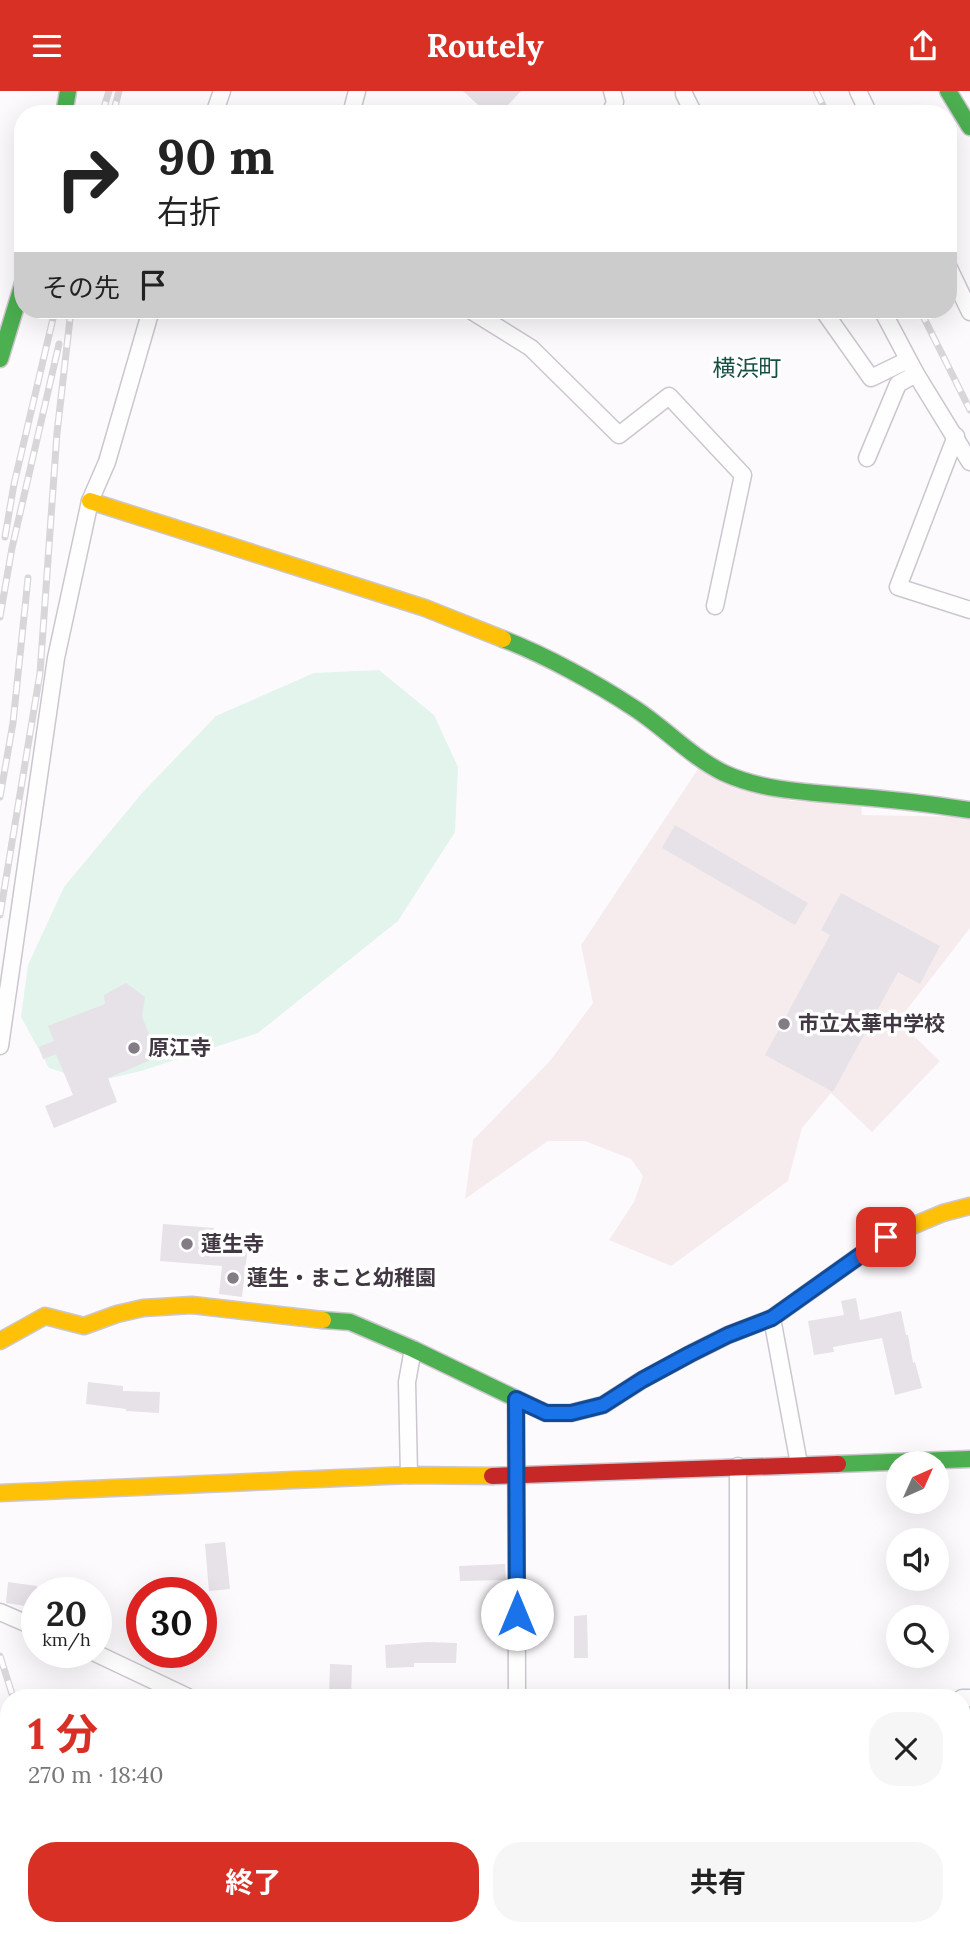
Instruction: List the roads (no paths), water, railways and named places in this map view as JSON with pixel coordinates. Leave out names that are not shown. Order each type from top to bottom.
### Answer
[{"type":"street","points":[[957,106],[970,127]]},
{"type":"street","points":[[957,285],[970,312]]},
{"type":"street","points":[[0,359],[14,318]]},
{"type":"street","points":[[0,1046],[56,658],[90,501],[107,462],[148,319]]},
{"type":"street","points":[[484,319],[531,348],[619,435],[668,396],[743,475],[715,606]]},
{"type":"street","points":[[829,319],[871,378],[912,367]]},
{"type":"street","points":[[886,319],[970,462]]},
{"type":"street","points":[[867,459],[898,384],[912,367]]},
{"type":"street","points":[[956,436],[898,587],[970,610]]},
{"type":"street","points":[[90,501],[425,608],[509,641],[565,668],[634,708],[722,772],[751,784],[970,810]]},
{"type":"street","points":[[0,1341],[46,1316],[83,1326],[143,1308],[192,1305],[350,1322],[546,1413],[571,1413],[603,1405],[690,1354],[728,1335],[772,1318],[886,1237],[943,1213],[970,1206]]},
{"type":"street","points":[[772,1318],[799,1464]]},
{"type":"street","points":[[409,1475],[407,1383],[413,1349]]},
{"type":"street","points":[[516,1399],[517,1689]]},
{"type":"street","points":[[0,1493],[409,1475],[516,1476],[970,1459]]},
{"type":"street","points":[[738,1466],[738,1689]]},
{"type":"street","points":[[1,1608],[21,1619]]},
{"type":"street","points":[[112,1661],[171,1689]]},
{"type":"railway","points":[[105,105],[109,91]]},
{"type":"railway","points":[[115,105],[119,91]]},
{"type":"railway","points":[[816,91],[823,105]]},
{"type":"railway","points":[[5,537],[14,484],[53,319]]},
{"type":"railway","points":[[0,915],[40,673],[57,433],[70,319]]},
{"type":"railway","points":[[924,319],[970,410]]},
{"type":"railway","points":[[0,617],[12,548],[59,344]]},
{"type":"railway","points":[[0,797],[13,723],[28,578]]},
{"type":"railway","points":[[0,1656],[10,1689]]},
{"type":"place","name":"市立太華中学校","points":[[784,1024]]},
{"type":"place","name":"原江寺","points":[[134,1048]]},
{"type":"place","name":"蓮生寺","points":[[187,1244]]},
{"type":"place","name":"蓮生・まこと幼稚園","points":[[233,1278]]},
{"type":"district","name":"横浜町","points":[[747,368]]}]
